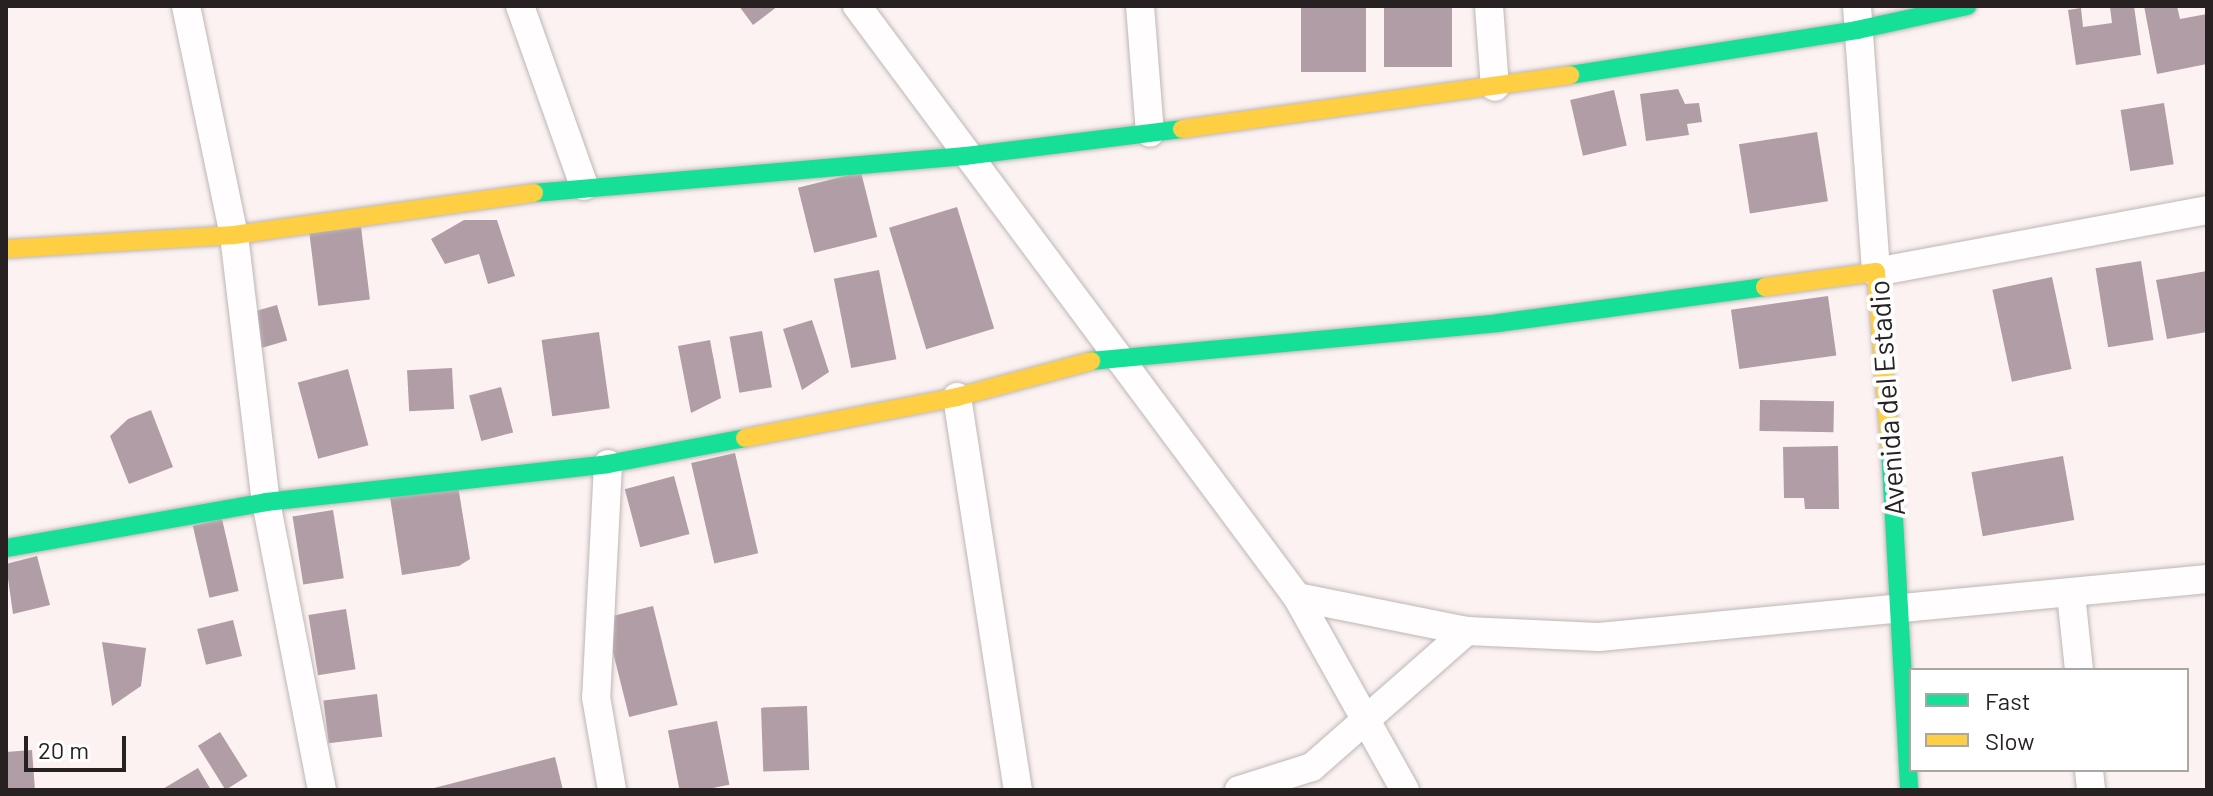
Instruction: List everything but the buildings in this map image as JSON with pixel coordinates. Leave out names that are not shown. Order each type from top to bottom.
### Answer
[{"type":"street","points":[[186,6],[234,235],[266,502],[322,790]]},
{"type":"street","points":[[520,6],[584,186]]},
{"type":"street","points":[[857,6],[965,156],[1297,597],[1348,679],[1367,723],[1405,790]]},
{"type":"street","points":[[1140,6],[1150,133]]},
{"type":"street","points":[[1489,6],[1495,87]]},
{"type":"street","points":[[6,249],[234,235],[584,186],[965,156],[1495,87],[1857,18],[1967,6]]},
{"type":"street","name":"Avenida del Estadio","points":[[1857,18],[1903,611],[1909,790]]},
{"type":"street","points":[[6,548],[266,502],[608,464],[957,397],[1114,355],[1498,323],[1876,272],[2207,210]]},
{"type":"street","points":[[957,397],[1018,790]]},
{"type":"street","points":[[608,464],[596,697],[612,790]]},
{"type":"street","points":[[1297,597],[1467,631],[1599,637],[1903,611],[2207,579]]},
{"type":"street","points":[[2071,594],[2079,668]]},
{"type":"street","points":[[1239,790],[1312,767],[1367,723],[1467,631]]},
{"type":"traffic: fast","points":[[1570,75],[1857,30],[1967,6]]},
{"type":"traffic: fast","points":[[534,193],[965,156],[1182,129]]},
{"type":"traffic: fast","points":[[1091,361],[1498,323],[1765,287]]},
{"type":"traffic: fast","points":[[6,548],[266,502],[608,464],[745,438]]},
{"type":"traffic: fast","points":[[1890,447],[1909,790]]},
{"type":"traffic: slow","points":[[1182,129],[1570,75]]},
{"type":"traffic: slow","points":[[6,249],[234,235],[534,193]]},
{"type":"traffic: slow","points":[[1765,287],[1876,272],[1890,447]]},
{"type":"traffic: slow","points":[[745,438],[957,397],[1091,361]]}]
